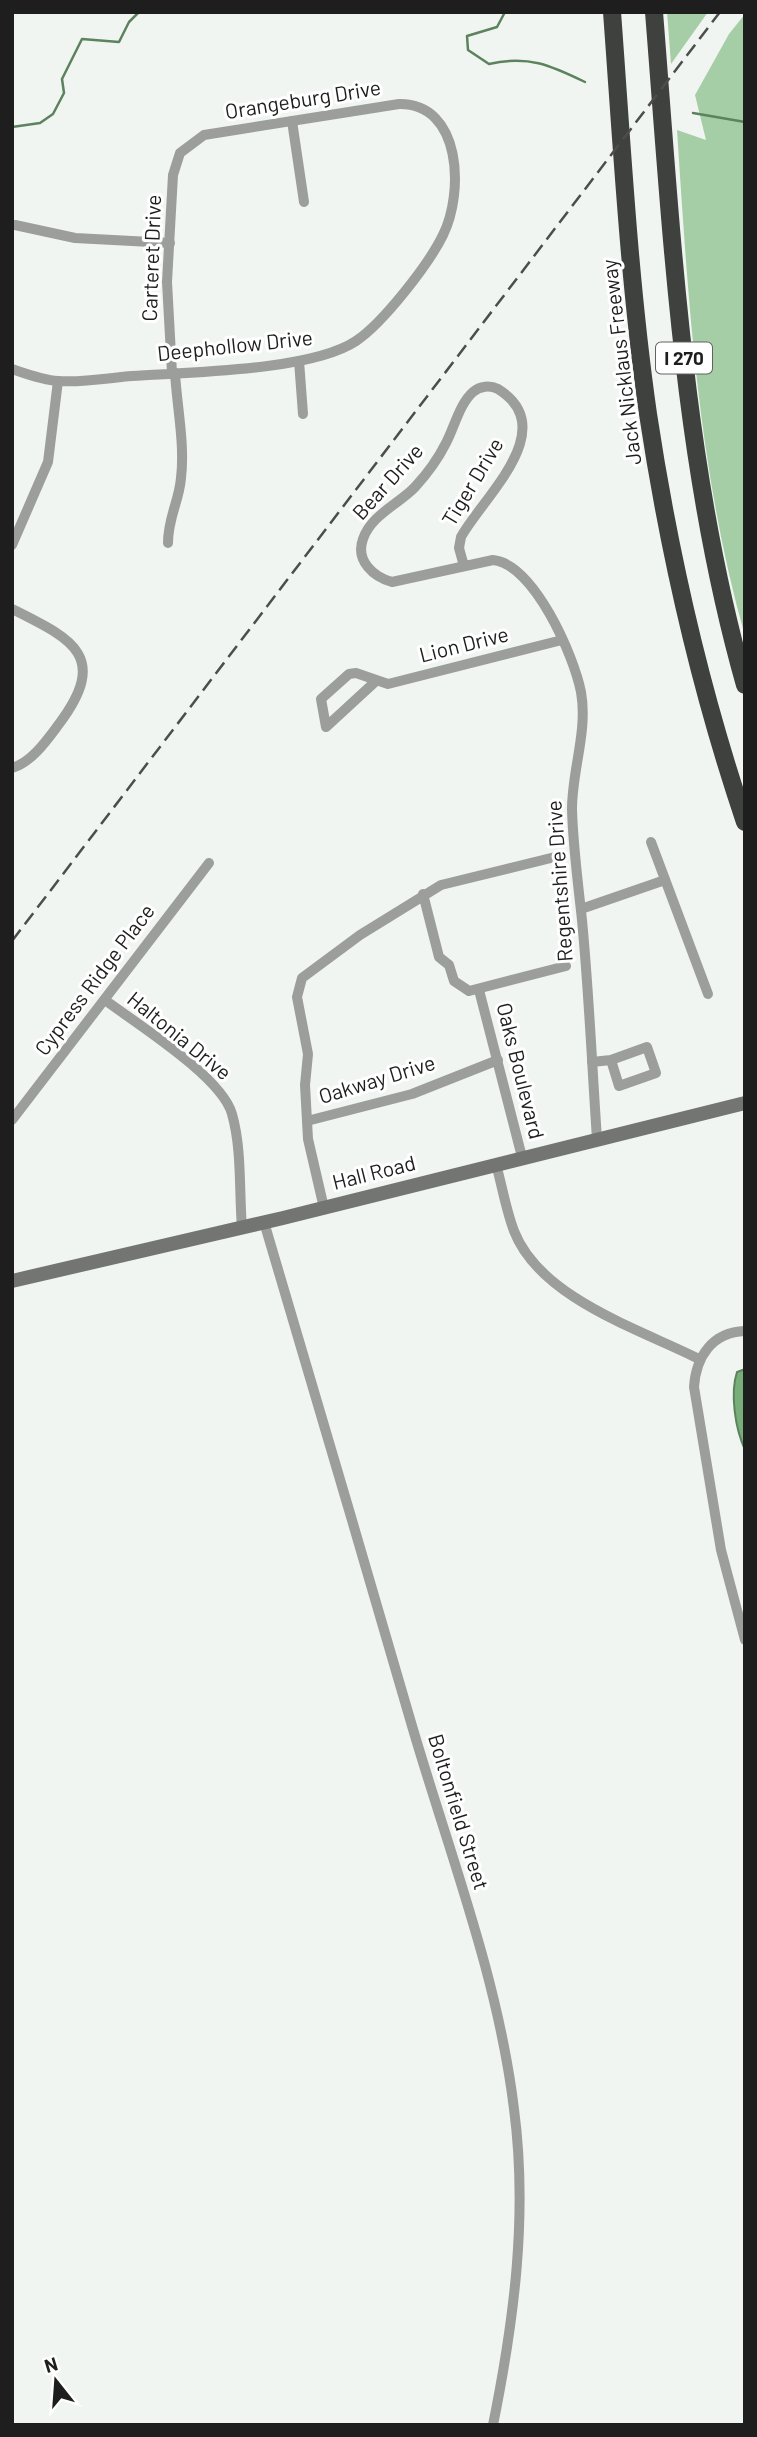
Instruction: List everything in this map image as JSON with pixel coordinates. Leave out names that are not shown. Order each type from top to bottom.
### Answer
[{"type":"highway","name":"Jack Nicklaus Freeway","points":[[612,12],[638,324],[659,485],[703,688],[745,822]]},
{"type":"highway","name":"I 270","points":[[654,12],[689,401],[720,578],[745,685]]},
{"type":"main road","name":"Hall Road","points":[[12,1281],[324,1208],[745,1102]]},
{"type":"street","name":"Orangeburg Drive","points":[[186,146],[204,135],[399,104],[415,105],[429,110]]},
{"type":"street","name":"Deephollow Drive","points":[[12,369],[58,381],[299,361],[341,350],[372,329],[443,235],[453,200],[450,144],[442,124],[429,110]]},
{"type":"street","points":[[292,121],[304,202]]},
{"type":"street","name":"Carteret Drive","points":[[168,543],[168,521],[181,482],[182,464],[167,301],[175,167],[186,146]]},
{"type":"street","points":[[15,225],[75,238],[170,243]]},
{"type":"street","points":[[299,361],[303,414]]},
{"type":"street","points":[[12,545],[48,462],[58,381]]},
{"type":"street","name":"Bear Drive","points":[[362,545],[369,528],[415,488],[430,468],[470,394],[477,388],[495,387]]},
{"type":"street","name":"Tiger Drive","points":[[464,566],[459,548],[461,537],[505,475],[522,440],[524,427],[519,410],[495,387]]},
{"type":"street","name":"Regentshire Drive","points":[[362,545],[369,569],[392,582],[493,561],[515,567],[531,586],[562,640],[577,675],[583,704],[572,808],[597,1139]]},
{"type":"street","points":[[12,609],[54,630],[73,644],[83,666],[83,676],[73,705],[43,745],[12,768]]},
{"type":"street","name":"Lion Drive","points":[[376,681],[326,727],[321,699],[349,674],[356,673],[388,684],[562,640]]},
{"type":"street","points":[[651,842],[708,994]]},
{"type":"street","points":[[324,1208],[307,1121],[308,1054],[300,1025],[298,984],[310,970],[423,894],[444,883],[555,857]]},
{"type":"street","name":"Cypress Ridge Place","points":[[12,1120],[209,863]]},
{"type":"street","points":[[581,909],[665,880]]},
{"type":"street","name":"Oaks Boulevard","points":[[423,894],[439,957],[449,965],[458,985],[469,990],[479,990],[522,1157]]},
{"type":"street","points":[[479,990],[566,967]]},
{"type":"street","name":"Haltonia Drive","points":[[105,1000],[208,1079],[226,1100],[234,1126],[242,1228]]},
{"type":"street","points":[[592,1062],[611,1060],[647,1047],[656,1073],[619,1086],[611,1060]]},
{"type":"street","name":"Oakway Drive","points":[[307,1121],[412,1094],[498,1060]]},
{"type":"street","points":[[496,1164],[514,1232],[540,1271],[582,1301],[699,1359]]},
{"type":"street","name":"Boltonfield Street","points":[[264,1222],[464,1900],[505,2053],[518,2147],[520,2223],[510,2339],[493,2425]]},
{"type":"street","points":[[745,1331],[717,1339],[699,1359],[694,1387],[721,1550],[745,1640]]},
{"type":"shaded area","points":[[667,12],[708,12],[671,64]]},
{"type":"shaded area","points":[[745,14],[745,636],[729,574],[706,448],[691,321],[677,130],[706,140],[695,95],[729,34]]},
{"type":"shaded area","points":[[745,1369],[745,1450],[736,1421],[734,1400],[737,1372]]},
{"type":"waterway","points":[[12,127],[40,123],[53,114],[64,93],[62,79],[82,39],[119,42],[129,22],[139,12]]},
{"type":"waterway","points":[[505,12],[497,27],[467,36],[468,50],[489,64],[503,61],[538,63],[585,82]]},
{"type":"waterway","points":[[693,113],[745,122]]},
{"type":"railway","points":[[12,941],[720,12]]}]
